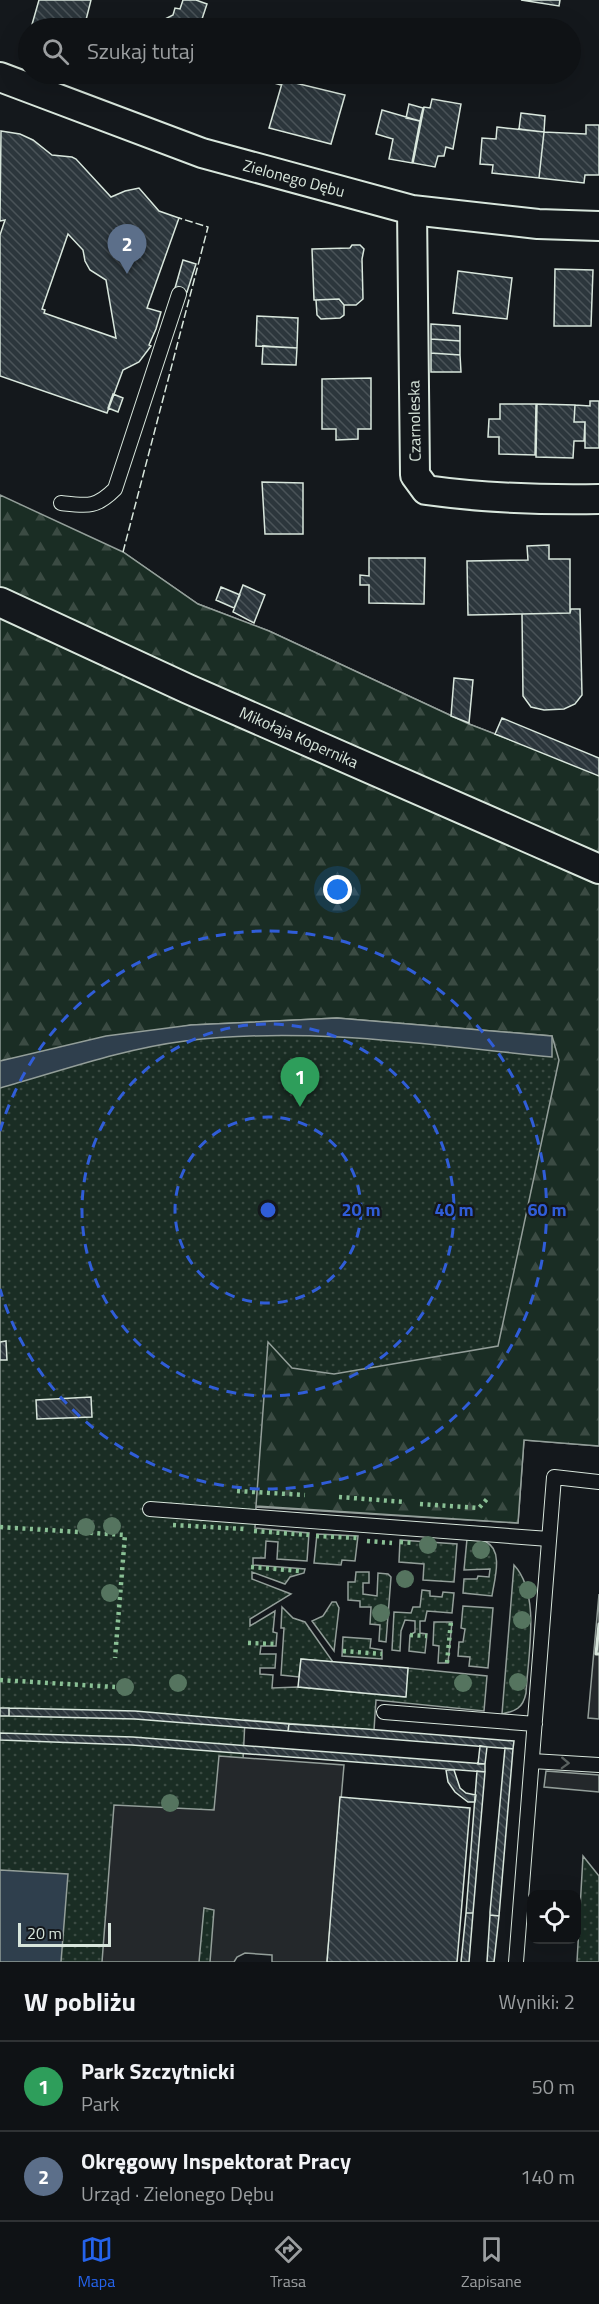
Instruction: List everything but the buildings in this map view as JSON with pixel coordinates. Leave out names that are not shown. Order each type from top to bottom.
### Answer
[{"type":"street","name":"Zielonego Dębu","points":[[0,77],[18,84]]},
{"type":"street","name":"Zielonego Dębu","points":[[19,84],[202,153],[412,210],[538,224],[599,226]]},
{"type":"street","name":"Czarnoleska","points":[[412,210],[415,475],[426,490],[462,495],[599,500]]},
{"type":"street","name":"Mikołaja Kopernika","points":[[0,602],[188,688],[599,869]]},
{"type":"lane","points":[[61,503],[84,505],[102,502],[115,489],[180,294]]},
{"type":"lane","points":[[516,1962],[554,1477],[599,1482]]},
{"type":"lane","points":[[150,1509],[549,1539]]},
{"type":"lane","points":[[384,1712],[535,1724]]},
{"type":"lane","points":[[532,1761],[599,1765]]},
{"type":"green space","points":[[0,495],[123,552],[198,604],[269,631],[469,724],[599,774],[599,1446],[524,1440],[518,1523],[256,1506],[268,1342],[292,1368],[334,1374],[498,1346],[559,1060],[552,1036],[337,1018],[191,1025],[0,1061]]},
{"type":"green space","points":[[123,552],[198,604],[269,631],[469,724],[599,774],[599,1446],[524,1440],[518,1523],[256,1507],[255,1528],[309,1533],[307,1561],[277,1559],[278,1542],[266,1541],[265,1558],[253,1558],[253,1565],[305,1569],[304,1573],[290,1577],[285,1584],[252,1572],[252,1579],[291,1594],[250,1619],[250,1626],[275,1611],[273,1632],[277,1633],[276,1646],[261,1646],[260,1654],[276,1654],[275,1668],[260,1668],[260,1674],[273,1675],[272,1688],[298,1687],[405,1697],[408,1668],[487,1676],[484,1711],[376,1700],[374,1730],[245,1720],[233,1962],[0,1962],[0,632]]},
{"type":"green space","points":[[317,1534],[358,1536],[355,1561],[342,1560],[341,1565],[314,1563]]},
{"type":"green space","points":[[467,1539],[486,1542],[495,1552],[496,1566],[492,1596],[463,1593],[464,1579],[477,1579],[478,1576],[489,1577],[490,1569],[464,1570]]},
{"type":"green space","points":[[400,1540],[457,1544],[454,1582],[423,1580],[424,1564],[399,1562]]},
{"type":"green space","points":[[514,1565],[528,1592],[530,1608],[531,1626],[526,1693],[518,1708],[502,1714]]},
{"type":"green space","points":[[356,1572],[369,1572],[369,1583],[363,1583],[363,1594],[377,1596],[378,1573],[388,1574],[391,1577],[386,1642],[379,1641],[380,1625],[370,1624],[371,1607],[360,1607],[360,1601],[348,1600],[348,1582],[355,1582]]},
{"type":"green space","points":[[422,1590],[430,1591],[430,1596],[442,1597],[443,1592],[454,1593],[452,1613],[427,1611],[425,1621],[420,1621],[420,1633],[427,1634],[425,1653],[409,1651],[410,1635],[415,1632],[415,1621],[405,1620],[401,1631],[400,1651],[392,1650],[394,1612],[411,1613],[413,1607],[420,1607]]},
{"type":"green space","points":[[332,1602],[336,1602],[339,1608],[334,1651],[312,1621],[323,1616]]},
{"type":"green space","points":[[463,1606],[493,1608],[488,1668],[469,1666],[470,1657],[458,1656],[459,1642],[463,1642],[465,1629],[461,1628]]},
{"type":"green space","points":[[282,1607],[293,1618],[305,1622],[333,1662],[301,1659],[299,1677],[281,1675],[284,1628],[281,1628]]},
{"type":"green space","points":[[434,1622],[452,1622],[448,1663],[438,1663],[439,1646],[433,1645]]},
{"type":"green space","points":[[343,1637],[371,1639],[370,1648],[382,1650],[382,1659],[342,1656]]},
{"type":"green space","points":[[583,1856],[599,1876],[599,1962],[577,1962],[578,1944],[581,1944]]},
{"type":"shaded area","points":[[599,1594],[599,1719],[588,1718]]},
{"type":"shaded area","points":[[219,1756],[344,1765],[327,1962],[272,1962],[272,1955],[245,1953],[237,1957],[234,1962],[210,1962],[214,1910],[204,1908],[199,1962],[102,1962],[114,1805],[214,1810]]},
{"type":"shaded area","points":[[546,1771],[599,1775],[599,1792],[544,1787]]},
{"type":"water","points":[[337,1018],[552,1036],[552,1057],[323,1036],[231,1037],[185,1041],[138,1049],[0,1088],[0,1061],[106,1036],[191,1025]]},
{"type":"water","points":[[0,1870],[68,1874],[61,1962],[0,1962]]},
{"type":"hedge","points":[[237,1491],[305,1495]]},
{"type":"hedge","points":[[339,1497],[405,1502]]},
{"type":"hedge","points":[[420,1504],[479,1508],[487,1499]]},
{"type":"hedge","points":[[173,1525],[244,1529]]},
{"type":"hedge","points":[[0,1527],[125,1535],[115,1658]]},
{"type":"hedge","points":[[254,1531],[309,1535]]},
{"type":"hedge","points":[[316,1536],[357,1538]]},
{"type":"hedge","points":[[367,1541],[392,1543]]},
{"type":"hedge","points":[[400,1542],[414,1543]]},
{"type":"hedge","points":[[251,1567],[300,1571]]},
{"type":"hedge","points":[[447,1663],[451,1621]]},
{"type":"hedge","points":[[410,1635],[427,1636]]},
{"type":"hedge","points":[[248,1643],[276,1644]]},
{"type":"hedge","points":[[343,1651],[382,1654]]},
{"type":"hedge","points":[[0,1680],[115,1687]]},
{"type":"fence","points":[[123,552],[208,227],[179,218]]},
{"type":"wall","points":[[599,1624],[596,1654],[599,1654]]},
{"type":"place","name":"Okręgowy Inspektorat Pracy","points":[[127,274]]},
{"type":"place","name":"Park Szczytnicki","points":[[300,1107]]}]
